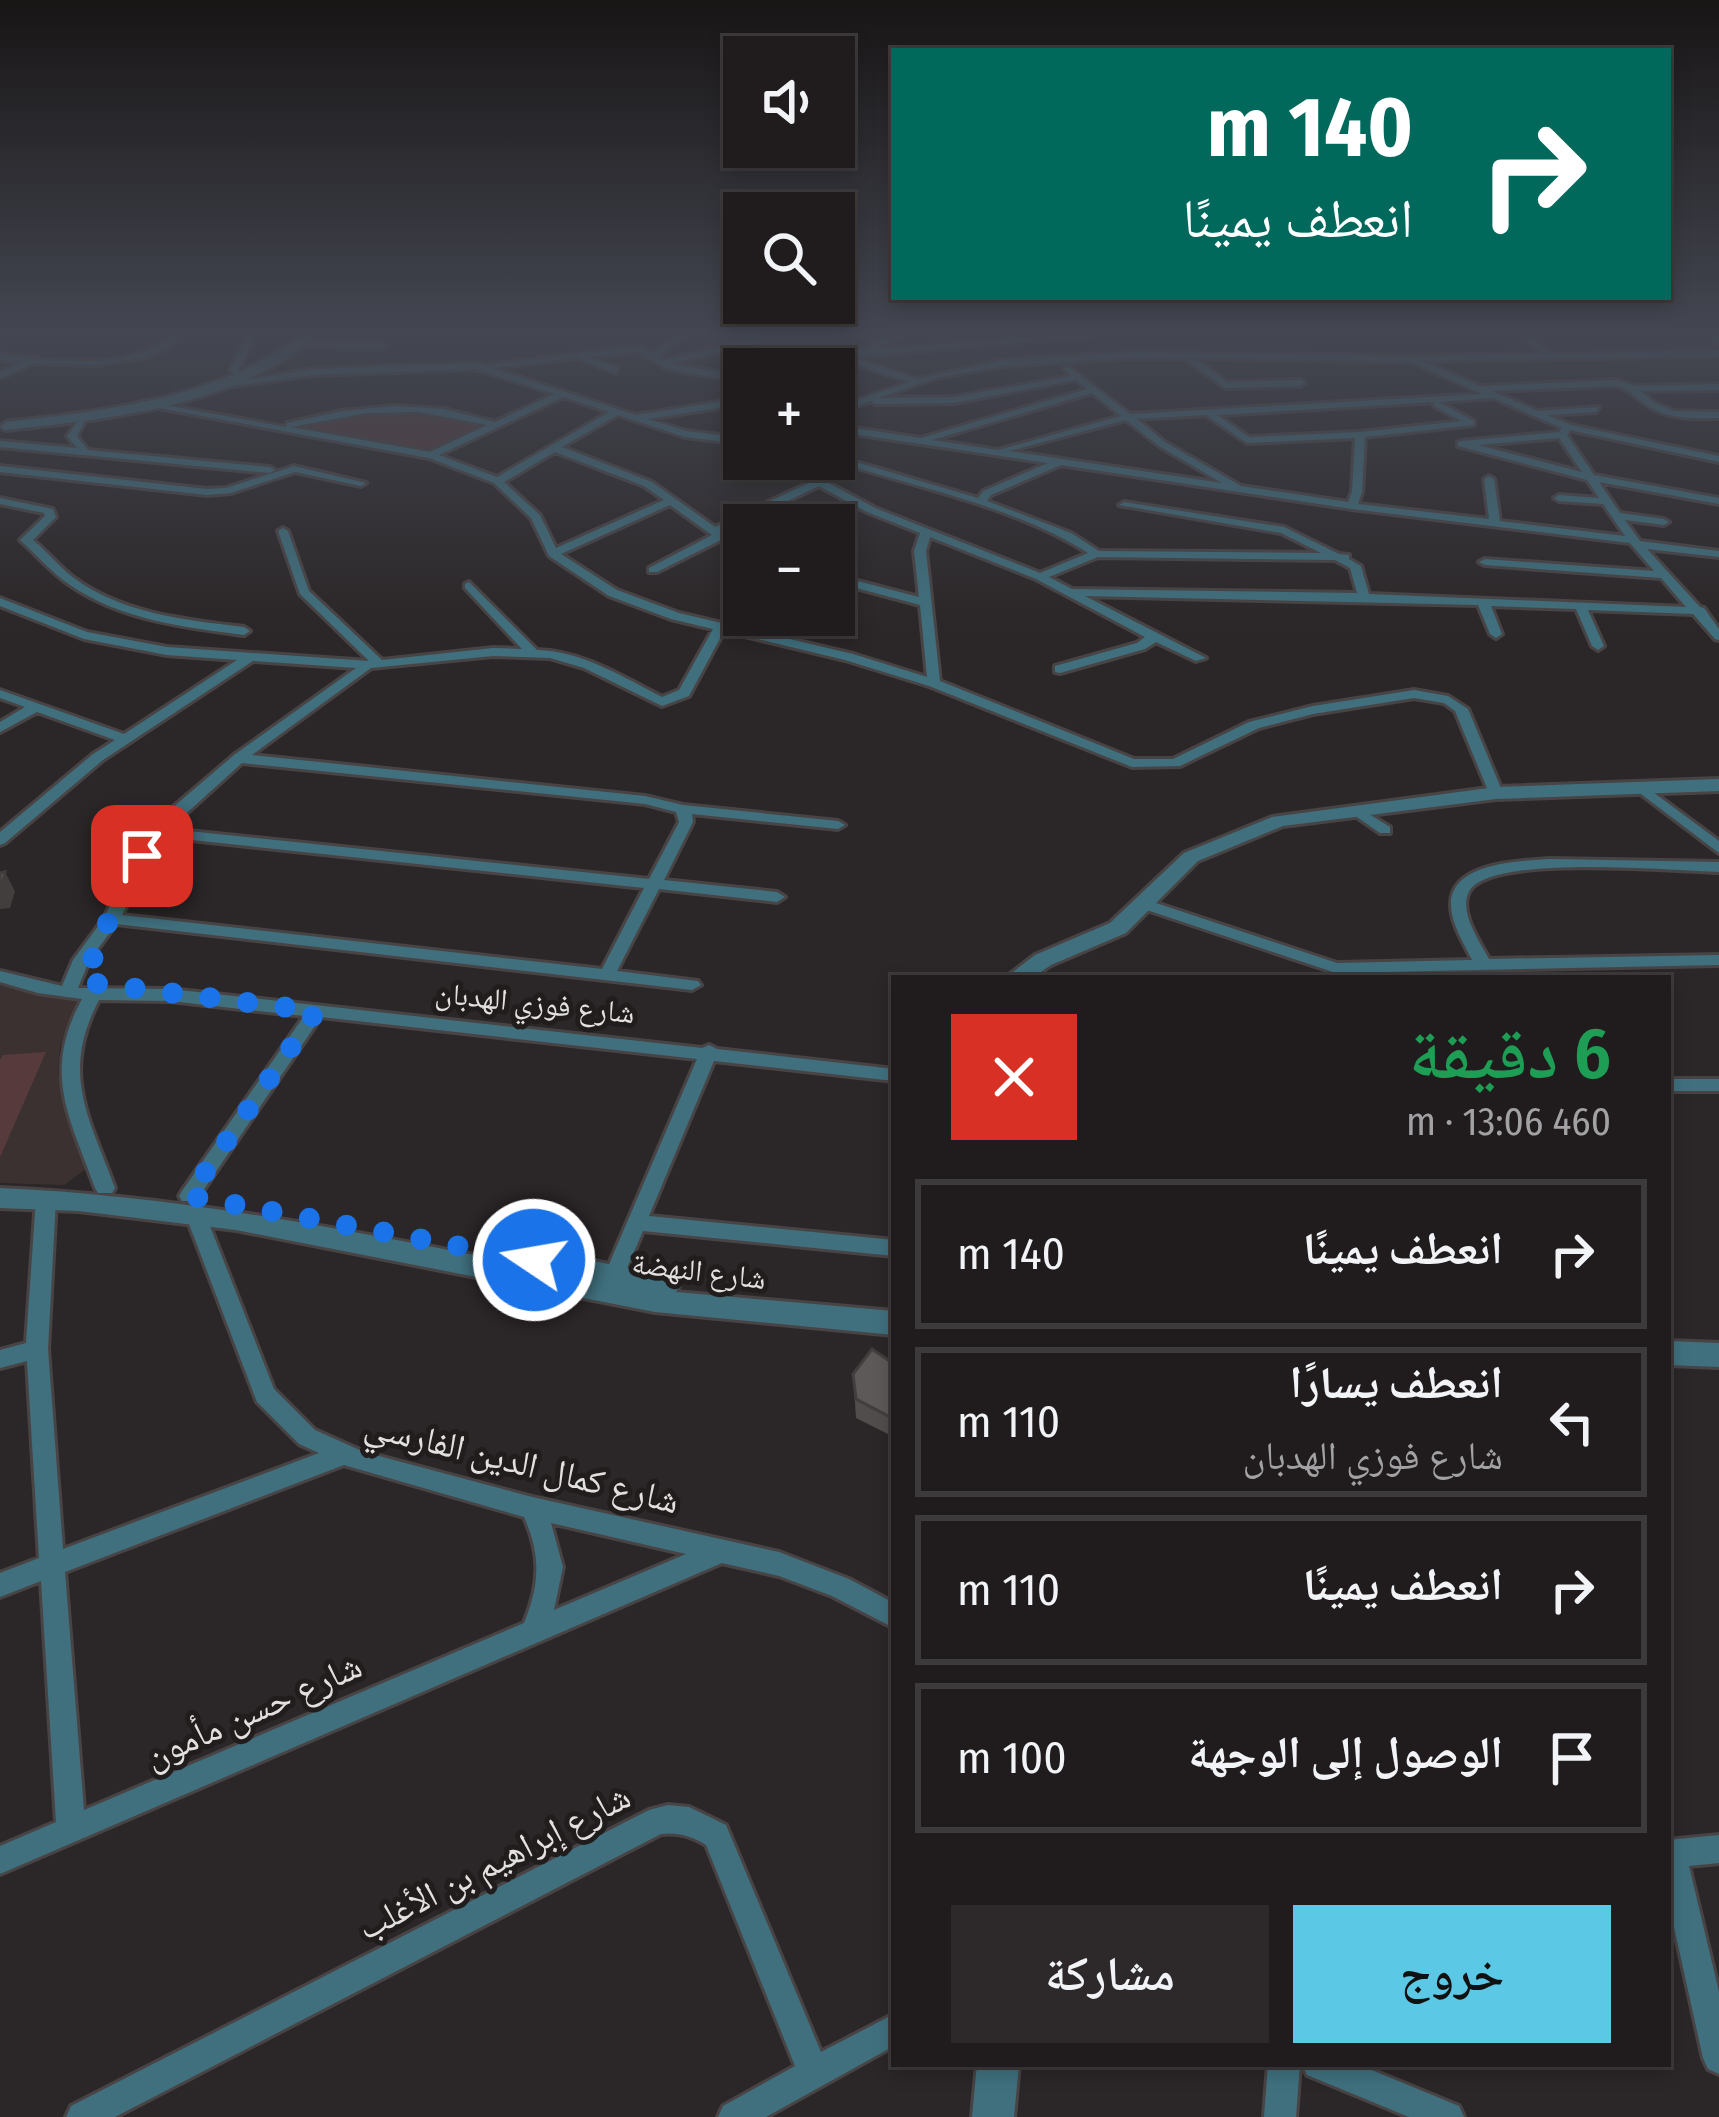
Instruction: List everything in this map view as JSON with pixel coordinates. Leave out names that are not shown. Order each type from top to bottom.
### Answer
[{"type":"street","points":[[75,431],[72,436],[86,453]]},
{"type":"street","points":[[296,431],[430,455],[498,481],[536,518],[553,554],[613,593],[720,628],[849,656],[934,683],[1118,759],[1147,765],[1175,763],[1254,724],[1388,696],[1432,695],[1461,709],[1496,793]]},
{"type":"street","points":[[430,455],[483,431]]},
{"type":"street","points":[[498,481],[584,431]]},
{"type":"street","points":[[687,431],[723,440]]},
{"type":"street","points":[[915,442],[953,431]]},
{"type":"street","points":[[992,452],[1074,431]]},
{"type":"street","points":[[1145,431],[1240,490]]},
{"type":"street","points":[[1234,431],[1247,440],[1399,431]]},
{"type":"street","points":[[1719,459],[1565,431],[1461,444],[1588,477],[1719,501]]},
{"type":"street","points":[[1565,431],[1603,501],[1719,636]]},
{"type":"street","points":[[855,432],[1352,506],[1719,554]]},
{"type":"street","points":[[3,434],[86,453],[277,471],[302,469],[361,483]]},
{"type":"street","points":[[1352,506],[1362,450],[1360,435]]},
{"type":"street","points":[[555,448],[632,477],[723,537]]},
{"type":"street","points":[[981,502],[987,493],[1059,462]]},
{"type":"street","points":[[652,570],[849,466],[866,466],[981,502],[1067,535],[1097,554]]},
{"type":"street","points":[[0,469],[214,492],[277,471]]},
{"type":"street","points":[[1489,479],[1495,522]]},
{"type":"street","points":[[817,481],[925,534],[1074,592],[1200,658]]},
{"type":"street","points":[[1558,498],[1603,501]]},
{"type":"street","points":[[553,554],[673,500]]},
{"type":"street","points":[[0,501],[50,511],[51,517],[26,540],[94,596],[159,620],[244,631]]},
{"type":"street","points":[[1124,505],[1285,530],[1345,557],[1355,566],[1364,596]]},
{"type":"street","points":[[1615,516],[1664,521]]},
{"type":"street","points":[[283,531],[304,592],[373,664]]},
{"type":"street","points":[[925,534],[920,551],[934,683]]},
{"type":"street","points":[[1040,577],[1097,554],[1345,557]]},
{"type":"street","points":[[1485,562],[1666,575]]},
{"type":"street","points":[[855,584],[927,603]]},
{"type":"street","points":[[469,586],[532,652]]},
{"type":"street","points":[[1074,592],[1364,596],[1700,611]]},
{"type":"street","points":[[0,602],[112,642],[250,657],[373,664],[457,654],[532,652],[590,665],[649,699],[670,701],[685,693],[720,628]]},
{"type":"street","points":[[1483,602],[1496,634]]},
{"type":"street","points":[[1581,608],[1598,646]]},
{"type":"street","points":[[1060,669],[1141,646],[1151,635]]},
{"type":"street","points":[[0,840],[124,738],[250,657]]},
{"type":"street","points":[[47,976],[81,960],[99,940],[158,832],[185,801],[373,664]]},
{"type":"street","points":[[0,694],[124,738]]},
{"type":"street","points":[[0,728],[35,707]]},
{"type":"street","points":[[238,758],[838,825]]},
{"type":"street","points":[[1020,975],[1043,960],[1106,935],[1144,904],[1172,871],[1221,843],[1279,821],[1496,793],[1719,785]]},
{"type":"street","points":[[1642,788],[1719,848]]},
{"type":"street","points":[[607,976],[686,822],[683,809]]},
{"type":"street","points":[[1356,810],[1385,830]]},
{"type":"street","points":[[158,832],[777,896]]},
{"type":"street","points":[[1482,963],[1459,911],[1460,894],[1474,878],[1496,869],[1719,867]]},
{"type":"street","points":[[1144,904],[1336,968],[1410,974],[1482,963],[1719,960]]},
{"type":"street","points":[[112,920],[692,985]]},
{"type":"street","points":[[80,987],[99,940]]},
{"type":"street","points":[[81,960],[66,1071],[105,1188]]},
{"type":"street","name":"شارع فوزي الهدبان","points":[[80,987],[47,976],[0,976],[80,987],[709,1052],[891,1075]]},
{"type":"street","points":[[192,1203],[316,1011]]},
{"type":"street","points":[[614,1276],[709,1052]]},
{"type":"street","points":[[1671,1085],[1719,1084]]},
{"type":"street","name":"شارع النهضة","points":[[0,1187],[105,1188],[625,1296],[891,1323]]},
{"type":"street","name":"شارع النهضة","points":[[0,1198],[192,1203],[372,1227],[705,1292],[891,1309]]},
{"type":"street","points":[[46,1199],[37,1349],[71,1829]]},
{"type":"street","name":"شارع كمال الدين الفارسي","points":[[192,1203],[265,1395],[307,1437],[342,1455],[532,1508],[724,1550],[813,1575],[891,1614]]},
{"type":"street","points":[[640,1223],[891,1248]]},
{"type":"street","points":[[0,1359],[37,1349]]},
{"type":"street","points":[[1671,1353],[1717,1361]]},
{"type":"street","points":[[0,1585],[342,1455]]},
{"type":"street","points":[[532,1508],[553,1556],[550,1591],[535,1627]]},
{"type":"street","name":"شارع حسن مأمون","points":[[0,1860],[535,1627],[724,1550]]},
{"type":"street","name":"شارع إبراهيم بن الأغلب","points":[[82,2117],[129,2107],[659,1820],[677,1818],[693,1821],[716,1835],[814,2071]]},
{"type":"street","points":[[1671,1854],[1719,1850]]},
{"type":"street","points":[[1671,1858],[1719,2058]]},
{"type":"street","points":[[734,2117],[891,2031]]},
{"type":"street","points":[[993,2117],[998,2067]]},
{"type":"street","points":[[1280,2117],[1284,2067]]},
{"type":"street","points":[[1325,2067],[1448,2117]]},
{"type":"shaded area","points":[[318,431],[479,431],[431,449]]},
{"type":"shaded area","points":[[0,985],[80,998],[60,1046],[58,1074],[65,1109],[89,1167],[64,1185],[0,1183]]},
{"type":"shaded area","points":[[46,1052],[0,1157],[0,1060],[3,1055]]},
{"type":"building","points":[[872,1349],[891,1362],[891,1417],[856,1399],[853,1374]]},
{"type":"route","points":[[142,856],[99,940],[85,982],[316,1011],[189,1196],[534,1260]]}]
